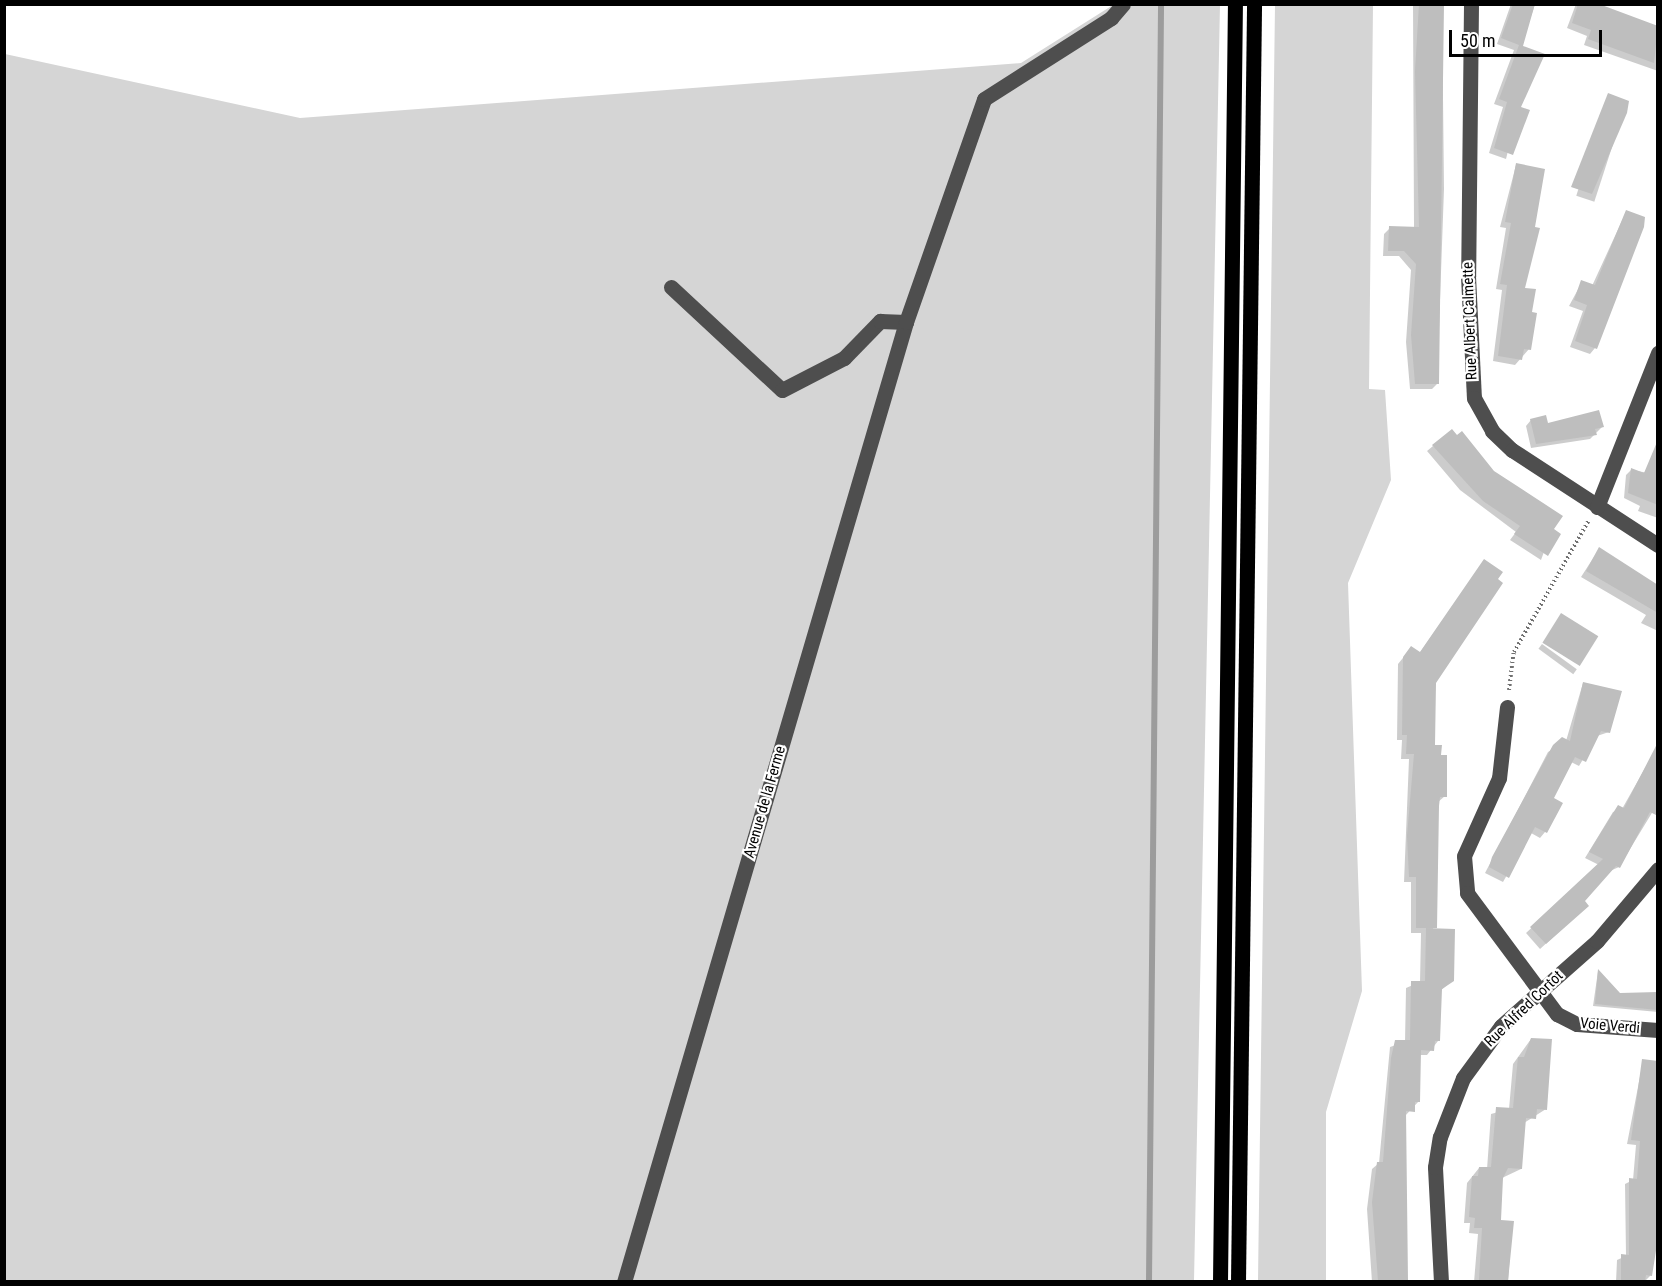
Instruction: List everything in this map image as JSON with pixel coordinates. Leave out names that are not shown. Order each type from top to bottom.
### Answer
[{"type":"main road","points":[[1220,1281],[1235,4]]},
{"type":"main road","points":[[1238,1281],[1254,4]]},
{"type":"street","name":"Avenue de la Ferme","points":[[624,1281],[906,322],[984,99],[1111,18],[1124,4]]},
{"type":"street","name":"Rue Albert Calmette","points":[[1471,4],[1467,276],[1474,398],[1504,445],[1658,545]]},
{"type":"street","points":[[671,287],[782,390],[844,358],[880,321],[906,322]]},
{"type":"street","points":[[1597,507],[1658,353]]},
{"type":"street","name":"Voie Verdi","points":[[1507,707],[1502,768],[1467,846],[1463,876],[1474,908],[1538,993],[1570,1022],[1658,1030]]},
{"type":"street","name":"Rue Alfred Cortot","points":[[1441,1281],[1434,1181],[1443,1126],[1483,1047],[1610,928],[1658,869]]},
{"type":"path","points":[[1507,707],[1514,652],[1597,507]]},
{"type":"shaded area","points":[[1113,5],[1220,5],[1194,1281],[5,1282],[5,54],[300,118],[1021,63]]},
{"type":"shaded area","points":[[1275,5],[1373,5],[1369,389],[1385,390],[1391,480],[1348,583],[1362,991],[1326,1112],[1326,1282],[1258,1281]]},
{"type":"building","points":[[1419,4],[1444,4],[1439,384],[1415,384],[1411,335],[1416,264],[1404,251],[1388,251],[1389,226],[1419,227],[1415,71]]},
{"type":"building","points":[[1513,4],[1535,4],[1523,46],[1545,54],[1521,107],[1530,110],[1513,155],[1494,148],[1507,102],[1499,99],[1519,45],[1501,38]]},
{"type":"building","points":[[1578,4],[1599,4],[1658,26],[1654,63],[1588,39],[1591,30],[1572,23]]},
{"type":"building","points":[[1608,93],[1629,101],[1627,113],[1592,194],[1571,187]]},
{"type":"building","points":[[1516,163],[1545,169],[1535,227],[1540,228],[1525,288],[1536,289],[1532,312],[1537,313],[1531,350],[1524,349],[1522,360],[1498,356],[1507,285],[1500,284],[1511,223],[1505,222]]},
{"type":"building","points":[[1626,210],[1645,217],[1644,227],[1597,349],[1575,341],[1587,305],[1574,300],[1581,280],[1595,285]]},
{"type":"building","points":[[1599,410],[1604,427],[1595,429],[1597,435],[1536,444],[1530,419],[1546,415],[1548,423]]},
{"type":"building","points":[[1452,429],[1457,435],[1462,431],[1494,471],[1563,516],[1554,529],[1561,534],[1548,556],[1514,534],[1520,526],[1483,501],[1432,445]]},
{"type":"building","points":[[1657,442],[1658,505],[1628,493],[1631,468],[1644,473]]},
{"type":"building","points":[[1599,547],[1658,585],[1658,613],[1586,571]]},
{"type":"building","points":[[1484,559],[1503,572],[1498,579],[1503,583],[1436,683],[1435,745],[1442,745],[1441,755],[1447,755],[1447,797],[1440,797],[1439,806],[1437,928],[1416,928],[1416,877],[1409,877],[1407,836],[1414,754],[1406,754],[1407,735],[1402,735],[1403,657],[1411,646],[1420,652]]},
{"type":"building","points":[[1561,613],[1598,636],[1580,666],[1542,643]]},
{"type":"building","points":[[1583,682],[1622,691],[1610,733],[1601,731],[1586,762],[1575,757],[1554,798],[1563,803],[1547,833],[1535,827],[1509,878],[1489,867],[1492,857],[1553,745],[1562,737],[1570,741]]},
{"type":"building","points":[[1658,742],[1658,816],[1650,812],[1620,868],[1616,866],[1585,901],[1589,906],[1546,944],[1530,927],[1603,859],[1589,852],[1618,805],[1624,808]]},
{"type":"building","points":[[1426,928],[1455,929],[1454,981],[1442,989],[1440,1041],[1435,1041],[1434,1051],[1421,1050],[1420,1102],[1415,1102],[1415,1112],[1406,1111],[1408,1281],[1378,1281],[1372,1202],[1377,1162],[1383,1162],[1391,1058],[1395,1040],[1410,1040],[1411,981],[1425,981]]},
{"type":"building","points":[[1598,969],[1620,993],[1658,992],[1658,1010],[1595,1004]]},
{"type":"building","points":[[1531,1038],[1552,1039],[1547,1110],[1537,1109],[1536,1119],[1526,1118],[1522,1169],[1508,1168],[1503,1178],[1501,1220],[1514,1221],[1508,1281],[1479,1280],[1482,1228],[1474,1228],[1475,1218],[1469,1217],[1472,1176],[1478,1176],[1479,1167],[1491,1167],[1496,1107],[1513,1108],[1518,1057],[1524,1057]]},
{"type":"building","points":[[1642,1059],[1658,1061],[1658,1238],[1652,1276],[1646,1275],[1645,1281],[1621,1281],[1621,1254],[1629,1255],[1629,1178],[1637,1179],[1640,1141],[1631,1140]]},
{"type":"waterway","points":[[1149,1282],[1161,4]]}]
